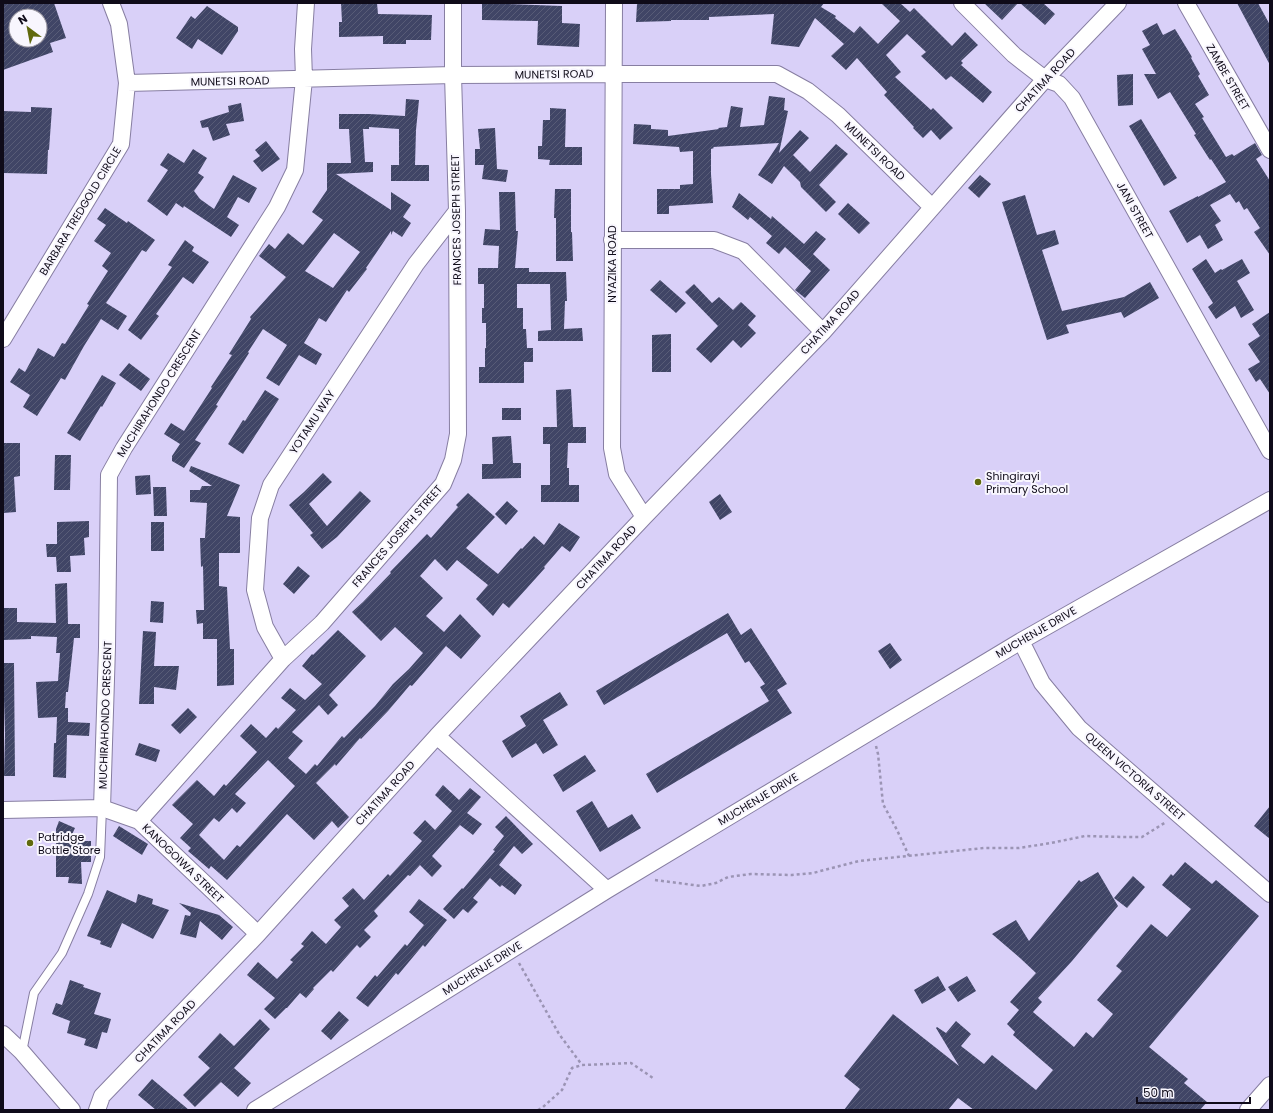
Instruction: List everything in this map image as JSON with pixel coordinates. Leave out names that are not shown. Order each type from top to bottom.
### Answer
[{"type":"street","name":"BARBARA TREDGOLD CIRCLE","points":[[3,339],[121,144],[127,83],[119,24],[111,3]]},
{"type":"street","name":"MUCHIRAHONDO CRESCENT","points":[[102,808],[107,647],[109,475],[124,448],[277,207],[295,170],[304,79],[306,3]]},
{"type":"street","name":"FRANCES JOSEPH STREET","points":[[139,821],[283,659],[322,623],[443,484],[453,460],[458,434],[457,211],[453,75],[453,3]]},
{"type":"street","name":"NYAZIKA ROAD","points":[[614,3],[612,448],[617,474],[644,517]]},
{"type":"street","name":"JANI STREET","points":[[962,3],[1014,55],[1045,79],[1059,84],[1072,98],[1270,451]]},
{"type":"street","name":"CHATIMA ROAD","points":[[96,1110],[102,1096],[258,934],[437,736],[644,517],[823,332],[1045,79],[1118,3]]},
{"type":"street","name":"ZAMBE STREET","points":[[1186,3],[1270,150]]},
{"type":"street","name":"MUNETSI ROAD","points":[[127,83],[453,75],[778,74],[808,91],[838,115],[932,207]]},
{"type":"street","name":"YOTAMU WAY","points":[[283,659],[265,627],[255,590],[260,518],[271,485],[416,264],[457,211]]},
{"type":"street","points":[[612,240],[714,240],[743,251],[823,332]]},
{"type":"street","name":"MUCHENJE DRIVE","points":[[255,1110],[511,949],[871,731],[1021,641],[1270,500]]},
{"type":"street","name":"QUEEN VICTORIA STREET","points":[[1021,641],[1042,683],[1079,728],[1270,894]]},
{"type":"street","points":[[437,736],[607,890]]},
{"type":"street","name":"KANOGOIWA STREET","points":[[3,810],[102,808],[139,821],[258,934]]},
{"type":"street","points":[[3,1034],[22,1052],[72,1110]]},
{"type":"street","points":[[1248,1110],[1270,1084]]},
{"type":"lane","points":[[22,1052],[34,993],[62,953],[88,894],[100,858],[102,808]]},
{"type":"path","points":[[871,731],[878,754],[884,804],[909,856]]},
{"type":"path","points":[[637,872],[645,878],[701,886],[716,883],[728,877],[751,874],[792,875],[813,873],[859,861],[984,848],[1019,848],[1085,836],[1142,837],[1166,822],[1184,819]]},
{"type":"path","points":[[511,949],[559,1034],[582,1065]]},
{"type":"path","points":[[538,1110],[562,1090],[572,1068],[582,1065],[631,1063],[653,1078]]},
{"type":"building","points":[[3,3],[54,3],[66,38],[50,43],[53,52],[3,70]]},
{"type":"building","points":[[341,3],[377,3],[378,14],[432,15],[431,40],[406,40],[406,44],[383,44],[383,36],[339,37],[339,22],[342,22]]},
{"type":"building","points":[[482,3],[562,6],[562,23],[580,24],[579,47],[537,45],[538,21],[482,20]]},
{"type":"building","points":[[824,3],[821,7],[836,16],[835,18],[854,33],[860,26],[878,44],[900,21],[881,3],[900,3],[910,12],[914,8],[952,46],[965,32],[978,45],[961,61],[963,63],[961,65],[992,92],[983,103],[951,76],[946,80],[921,56],[926,52],[907,34],[886,55],[901,72],[895,77],[931,110],[933,108],[953,128],[940,140],[931,130],[923,138],[884,95],[887,92],[857,58],[846,70],[831,56],[844,44],[815,18],[799,47],[771,44],[774,14],[709,17],[709,20],[636,22],[637,4]]},
{"type":"building","points":[[984,3],[1018,3],[1002,20]]},
{"type":"building","points":[[1020,3],[1043,3],[1055,14],[1045,25]]},
{"type":"building","points":[[1237,3],[1258,3],[1270,25],[1270,65]]},
{"type":"building","points":[[207,6],[238,27],[238,31],[222,55],[198,39],[192,49],[176,38],[191,16],[195,19]]},
{"type":"building","points":[[1157,23],[1163,35],[1175,29],[1192,57],[1191,58],[1200,74],[1198,76],[1209,95],[1195,104],[1204,117],[1202,118],[1226,157],[1232,154],[1234,156],[1255,143],[1262,155],[1256,159],[1270,181],[1270,255],[1254,232],[1260,228],[1247,208],[1244,210],[1239,201],[1236,203],[1230,194],[1210,205],[1221,221],[1215,225],[1223,240],[1208,249],[1200,235],[1187,243],[1169,211],[1226,182],[1194,135],[1196,134],[1170,92],[1158,99],[1144,74],[1156,74],[1142,49],[1150,45],[1142,31]]},
{"type":"building","points":[[1133,74],[1133,105],[1118,106],[1117,75]]},
{"type":"building","points":[[769,96],[785,98],[784,110],[788,111],[779,153],[800,130],[809,138],[793,155],[810,172],[836,144],[848,154],[819,185],[836,202],[826,212],[801,187],[800,182],[784,166],[772,184],[758,175],[779,143],[713,147],[714,148],[711,149],[711,174],[713,203],[669,206],[669,214],[657,214],[657,189],[680,189],[680,185],[693,184],[693,151],[680,152],[679,147],[633,144],[634,124],[651,125],[651,129],[668,130],[668,136],[719,129],[718,128],[727,127],[731,106],[743,108],[740,127],[764,125]]},
{"type":"building","points":[[406,99],[419,100],[415,165],[429,165],[429,181],[391,181],[391,165],[399,165],[399,129],[369,127],[369,129],[363,129],[365,162],[373,162],[373,172],[336,174],[391,210],[391,192],[411,205],[403,217],[411,223],[402,237],[393,231],[391,235],[391,231],[366,268],[367,269],[349,292],[347,290],[326,322],[319,318],[304,343],[322,354],[316,365],[299,355],[279,386],[266,378],[287,345],[263,329],[216,405],[218,406],[195,440],[201,443],[184,468],[172,461],[172,456],[180,444],[164,434],[171,423],[184,431],[232,355],[229,354],[251,319],[250,317],[286,277],[259,256],[269,244],[275,249],[288,233],[303,245],[323,220],[312,212],[327,190],[327,163],[351,163],[349,129],[339,129],[339,114],[405,116]],"holes":[[[334,233],[360,252],[333,288],[305,271]]]},
{"type":"building","points":[[241,103],[244,121],[226,124],[230,135],[213,141],[208,127],[202,128],[200,121],[229,112],[228,106]]},
{"type":"building","points":[[31,107],[52,108],[47,174],[3,173],[3,111],[31,112]]},
{"type":"building","points":[[550,108],[566,109],[565,147],[582,147],[582,165],[549,165],[550,160],[538,159],[538,146],[542,146],[543,120],[550,120]]},
{"type":"building","points":[[1141,119],[1177,178],[1164,186],[1129,126]]},
{"type":"building","points":[[495,128],[497,169],[508,170],[506,182],[482,179],[484,165],[475,165],[475,149],[480,149],[478,129]]},
{"type":"building","points":[[266,141],[280,159],[262,172],[253,161],[260,156],[255,150]]},
{"type":"building","points":[[193,149],[207,158],[198,173],[204,177],[194,191],[200,199],[214,209],[233,175],[257,188],[249,203],[238,197],[227,217],[239,225],[231,237],[184,206],[183,208],[176,203],[167,216],[147,201],[168,170],[160,165],[168,153],[184,163]]},
{"type":"building","points":[[980,175],[991,184],[979,198],[968,188]]},
{"type":"building","points":[[555,189],[571,189],[573,261],[556,261],[556,218],[554,218]]},
{"type":"building","points":[[499,192],[515,192],[516,231],[518,231],[515,268],[529,268],[529,272],[566,272],[567,301],[565,301],[564,329],[582,328],[583,341],[538,341],[538,331],[551,330],[550,284],[517,284],[517,308],[523,308],[523,329],[526,329],[527,348],[533,348],[533,362],[524,362],[524,383],[479,383],[479,367],[485,367],[486,323],[482,323],[482,308],[484,308],[484,284],[478,284],[478,268],[498,268],[499,246],[483,245],[485,229],[500,230]]},
{"type":"building","points":[[739,193],[771,219],[772,216],[804,244],[816,231],[826,239],[813,254],[830,270],[805,298],[795,290],[811,271],[785,247],[779,254],[766,243],[772,236],[750,217],[748,220],[732,207]]},
{"type":"building","points":[[1025,195],[1037,235],[1055,230],[1059,244],[1042,250],[1062,311],[1124,297],[1150,282],[1159,298],[1124,318],[1121,312],[1066,325],[1069,333],[1047,340],[1002,202]]},
{"type":"building","points":[[848,203],[870,223],[859,234],[838,214]]},
{"type":"building","points":[[105,208],[127,223],[128,221],[155,240],[146,252],[142,250],[106,303],[127,316],[118,330],[101,319],[65,380],[61,378],[37,416],[23,407],[30,395],[10,382],[19,368],[25,372],[38,348],[54,357],[62,343],[65,344],[89,305],[87,304],[108,271],[102,266],[111,253],[94,241],[106,225],[97,219]]},
{"type":"building","points":[[185,240],[194,247],[192,251],[209,262],[193,284],[183,277],[156,314],[159,316],[141,340],[128,330],[172,267],[168,265]]},
{"type":"building","points":[[1206,259],[1215,273],[1242,259],[1250,273],[1237,281],[1254,310],[1241,318],[1235,306],[1216,319],[1208,307],[1213,303],[1192,269]]},
{"type":"building","points":[[660,280],[686,303],[676,313],[650,290]]},
{"type":"building","points":[[694,284],[712,303],[719,297],[733,310],[741,302],[756,316],[748,325],[756,333],[741,348],[733,340],[711,363],[696,349],[718,326],[685,292]]},
{"type":"building","points":[[1270,312],[1270,394],[1260,379],[1256,382],[1248,369],[1260,362],[1248,344],[1260,336],[1252,324]]},
{"type":"building","points":[[671,334],[671,372],[652,372],[652,335]]},
{"type":"building","points":[[129,363],[150,379],[141,391],[119,375]]},
{"type":"building","points":[[102,375],[116,383],[80,441],[67,433]]},
{"type":"building","points":[[571,389],[573,427],[586,427],[586,443],[568,443],[567,468],[569,468],[569,485],[579,485],[579,502],[541,502],[541,485],[550,485],[550,444],[543,444],[543,427],[557,427],[556,390]]},
{"type":"building","points":[[265,390],[279,399],[243,454],[228,444]]},
{"type":"building","points":[[502,408],[521,408],[521,420],[502,420]]},
{"type":"building","points":[[511,436],[513,463],[521,463],[521,478],[482,479],[482,464],[493,464],[492,437]]},
{"type":"building","points":[[3,443],[20,443],[20,476],[14,477],[16,512],[3,513]]},
{"type":"building","points":[[55,455],[71,455],[70,490],[54,490]]},
{"type":"building","points":[[191,466],[240,485],[227,516],[240,517],[240,553],[219,553],[219,586],[227,587],[230,649],[234,649],[234,685],[217,686],[217,639],[203,639],[203,623],[197,624],[196,610],[204,610],[203,566],[201,567],[200,538],[205,538],[207,503],[190,502],[190,490],[200,490],[202,486],[212,486],[189,471]]},
{"type":"building","points":[[323,473],[332,482],[309,504],[327,526],[360,491],[371,501],[337,537],[322,549],[310,535],[313,533],[289,505]]},
{"type":"building","points":[[150,475],[151,494],[136,495],[135,476]]},
{"type":"building","points":[[153,487],[166,487],[167,516],[154,516]]},
{"type":"building","points":[[468,493],[495,517],[466,548],[498,574],[534,536],[544,545],[559,523],[580,537],[570,552],[562,546],[544,567],[545,568],[509,608],[503,603],[493,616],[476,599],[488,585],[457,560],[447,571],[435,559],[420,576],[443,598],[426,616],[444,632],[460,614],[481,636],[461,659],[446,646],[412,686],[410,685],[388,711],[361,739],[360,738],[336,766],[335,764],[316,783],[349,817],[338,828],[332,821],[314,840],[287,814],[227,880],[211,866],[209,869],[188,851],[191,848],[180,838],[193,824],[172,805],[197,780],[214,796],[224,784],[226,786],[257,752],[240,736],[251,724],[266,738],[276,727],[278,729],[296,710],[281,698],[290,688],[305,700],[322,684],[302,666],[312,654],[313,655],[338,630],[366,656],[329,695],[338,705],[328,715],[319,705],[292,732],[303,741],[288,758],[306,774],[315,764],[317,766],[342,736],[344,738],[375,706],[393,684],[423,653],[395,627],[381,641],[352,612],[427,534],[431,538],[458,507],[456,505]],"holes":[[[268,760],[295,786],[240,847],[237,845],[224,860],[199,835],[214,818],[219,822],[232,808],[237,813],[246,803],[235,794]]]},
{"type":"building","points":[[720,494],[732,512],[720,520],[709,502]]},
{"type":"building","points":[[507,501],[518,511],[506,525],[495,514]]},
{"type":"building","points":[[89,521],[89,537],[84,538],[85,555],[70,556],[71,572],[57,572],[56,557],[47,557],[46,544],[57,544],[57,522]]},
{"type":"building","points":[[151,522],[164,522],[164,551],[151,551]]},
{"type":"building","points":[[298,566],[310,576],[294,594],[283,584]]},
{"type":"building","points":[[67,583],[68,624],[80,624],[80,638],[74,638],[65,708],[68,708],[68,722],[90,723],[89,736],[67,735],[66,778],[53,777],[54,743],[56,743],[57,717],[38,718],[36,682],[58,681],[60,653],[56,653],[57,637],[31,636],[31,639],[3,640],[3,608],[17,608],[17,622],[56,623],[55,584]]},
{"type":"building","points":[[151,601],[164,602],[163,623],[150,622]]},
{"type":"building","points":[[728,613],[741,635],[751,628],[787,684],[777,690],[792,713],[657,793],[646,774],[769,701],[760,687],[765,684],[749,661],[745,663],[727,633],[604,705],[596,691]]},
{"type":"building","points":[[143,631],[156,632],[154,666],[179,666],[176,690],[154,687],[154,704],[139,704]]},
{"type":"building","points":[[890,643],[902,660],[890,669],[878,651]]},
{"type":"building","points":[[3,663],[14,663],[15,776],[4,776],[5,734]]},
{"type":"building","points":[[560,692],[568,705],[543,720],[558,745],[543,754],[536,743],[512,758],[502,741],[526,726],[520,716]]},
{"type":"building","points":[[188,708],[197,717],[180,734],[171,725]]},
{"type":"building","points":[[139,743],[160,750],[156,762],[135,755]]},
{"type":"building","points":[[585,755],[596,771],[563,792],[553,775]]},
{"type":"building","points":[[443,785],[459,800],[470,788],[481,797],[467,813],[482,824],[473,835],[460,825],[432,856],[442,866],[432,877],[420,865],[410,876],[408,875],[374,911],[378,916],[364,930],[371,937],[360,948],[357,945],[333,972],[331,970],[313,988],[314,989],[306,998],[300,993],[275,1019],[264,1009],[275,998],[247,975],[258,962],[277,979],[293,962],[290,960],[304,946],[301,944],[312,931],[326,944],[341,927],[334,920],[349,906],[342,898],[353,888],[364,900],[388,874],[390,876],[422,841],[413,833],[425,820],[435,830],[452,811],[435,795]]},
{"type":"building","points":[[592,801],[608,828],[632,814],[641,828],[600,852],[576,811]]},
{"type":"building","points":[[1270,806],[1270,839],[1254,826]]},
{"type":"building","points":[[506,816],[533,844],[522,854],[514,846],[499,865],[522,885],[515,895],[502,885],[500,887],[490,878],[473,898],[478,902],[468,913],[463,909],[454,919],[443,909],[462,888],[463,889],[495,851],[493,850],[504,836],[495,827]]},
{"type":"building","points":[[59,821],[75,828],[69,841],[91,841],[91,862],[81,862],[82,884],[68,883],[69,877],[56,877],[56,829]]},
{"type":"building","points":[[119,826],[148,844],[142,855],[113,836]]},
{"type":"building","points":[[1185,862],[1212,884],[1216,880],[1259,916],[1149,1047],[1188,1079],[1184,1083],[1207,1102],[1200,1110],[974,1110],[958,1098],[948,1110],[844,1110],[860,1089],[844,1076],[893,1014],[959,1066],[936,1028],[937,1027],[946,1033],[956,1021],[971,1034],[961,1046],[984,1064],[992,1055],[1036,1090],[1053,1070],[1013,1035],[1015,1032],[1007,1024],[1019,1010],[1010,1002],[1036,973],[992,934],[1016,920],[1029,941],[1079,880],[1081,882],[1098,872],[1118,906],[1072,961],[1038,998],[1042,1002],[1033,1012],[1074,1047],[1086,1032],[1093,1038],[1113,1014],[1097,1000],[1122,971],[1116,966],[1151,924],[1167,937],[1191,909],[1162,885],[1171,874],[1173,876]]},
{"type":"building","points":[[1133,876],[1145,887],[1127,908],[1114,898]]},
{"type":"building","points":[[107,890],[136,903],[138,894],[153,899],[152,904],[169,910],[153,939],[122,923],[111,948],[100,944],[101,941],[87,936]]},
{"type":"building","points":[[419,899],[447,920],[425,947],[423,945],[398,975],[396,973],[368,1007],[356,998],[375,975],[377,977],[405,944],[407,946],[424,925],[409,912]]},
{"type":"building","points":[[179,903],[219,915],[233,927],[222,940],[200,921],[196,938],[180,934],[185,915],[190,916],[191,913]]},
{"type":"building","points":[[938,976],[946,990],[922,1004],[914,990]]},
{"type":"building","points":[[967,976],[976,991],[958,1002],[948,987]]},
{"type":"building","points":[[70,980],[84,985],[83,987],[101,993],[94,1014],[111,1019],[107,1033],[102,1032],[97,1049],[84,1045],[86,1039],[67,1033],[70,1021],[52,1014],[56,1003],[62,1005]]},
{"type":"building","points":[[339,1011],[349,1020],[331,1040],[321,1031]]},
{"type":"building","points":[[260,1019],[270,1029],[234,1068],[251,1083],[238,1097],[221,1082],[195,1107],[183,1095],[210,1068],[198,1057],[220,1033],[234,1046]]},
{"type":"building","points":[[152,1079],[189,1110],[156,1110],[138,1095]]},
{"type":"place","name":"Shingirayi Primary School","points":[[978,482]]},
{"type":"place","name":"Patridge Bottle Store","points":[[30,843]]}]
